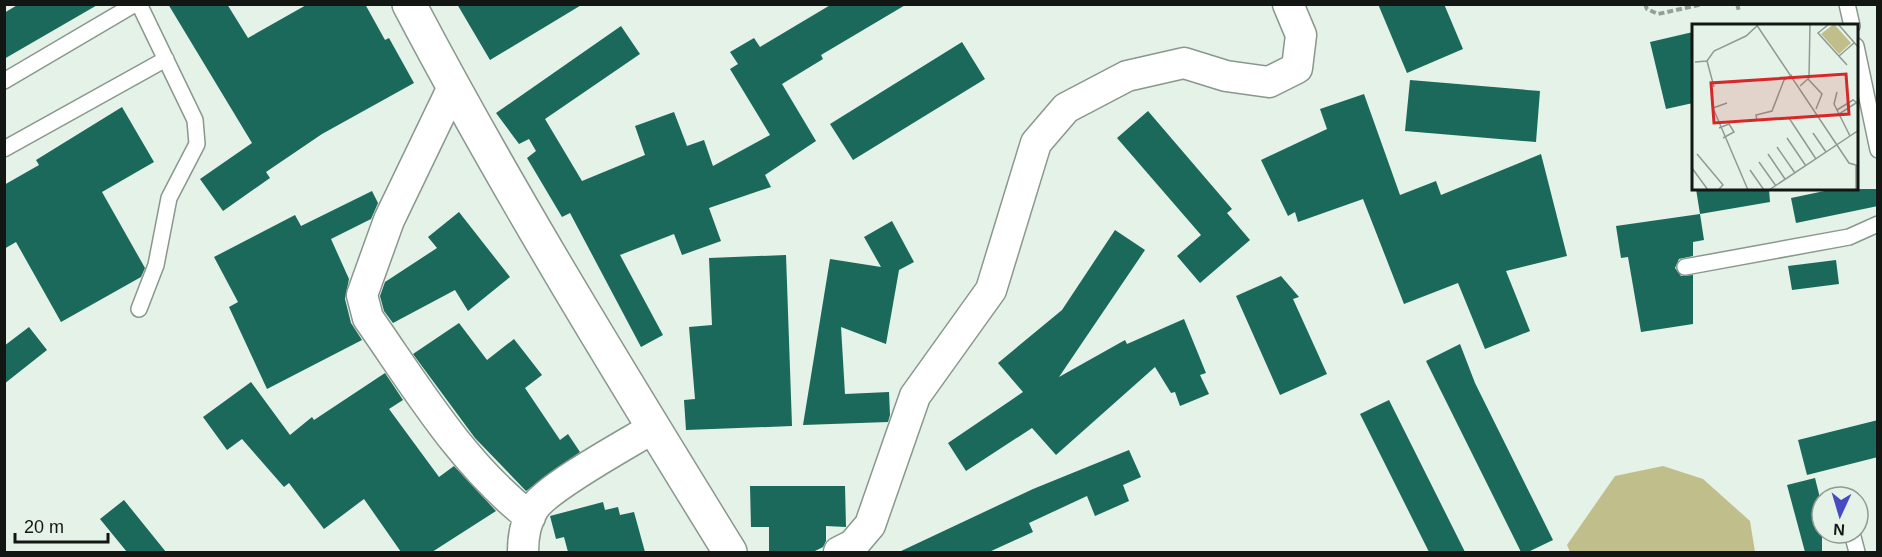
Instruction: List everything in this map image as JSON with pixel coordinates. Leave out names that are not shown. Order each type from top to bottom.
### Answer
[{"type":"street","points":[[409,4],[453,87],[653,428],[730,552]]},
{"type":"street","points":[[839,552],[853,545],[870,525],[915,396],[991,290],[1036,143],[1066,108],[1127,76],[1184,63],[1226,76],[1269,82],[1297,68],[1301,35],[1288,4]]},
{"type":"street","points":[[453,87],[389,220],[362,295],[368,318],[453,439],[501,494],[530,517]]},
{"type":"street","points":[[523,552],[524,533],[535,507],[562,484],[653,428]]},
{"type":"lane","points":[[4,81],[137,4],[195,120],[197,144],[169,198],[156,265],[139,309]]},
{"type":"lane","points":[[1847,4],[1852,24]]},
{"type":"lane","points":[[1858,51],[1878,150]]},
{"type":"lane","points":[[4,149],[166,58]]},
{"type":"lane","points":[[1685,267],[1849,237],[1878,224]]},
{"type":"path","points":[[1645,4],[1647,9],[1658,14],[1703,4]]},
{"type":"path","points":[[1737,4],[1739,11]]},
{"type":"shaded area","points":[[1663,466],[1703,479],[1750,521],[1755,552],[1570,552],[1567,545],[1615,476]]},
{"type":"building","points":[[19,4],[99,4],[4,59],[4,13]]},
{"type":"building","points":[[168,4],[227,4],[248,38],[308,4],[365,4],[385,40],[389,38],[414,83],[322,134],[266,172],[270,178],[223,211],[200,179],[252,143]]},
{"type":"building","points":[[457,4],[583,4],[490,60]]},
{"type":"building","points":[[832,4],[907,4],[821,55],[823,59],[782,84],[816,141],[765,175],[771,187],[709,208],[721,241],[682,255],[674,234],[620,255],[663,335],[641,347],[570,213],[562,217],[527,158],[536,151],[529,139],[519,144],[496,113],[621,26],[640,54],[545,119],[582,181],[645,155],[635,126],[674,112],[687,146],[704,140],[713,166],[770,135],[730,69],[738,64],[730,52],[754,38],[760,47]]},
{"type":"building","points":[[1378,4],[1444,4],[1463,49],[1407,73]]},
{"type":"building","points":[[1692,32],[1692,103],[1666,109],[1650,42]]},
{"type":"building","points":[[962,42],[985,79],[853,160],[830,124]]},
{"type":"building","points":[[1410,80],[1540,91],[1536,142],[1405,131]]},
{"type":"building","points":[[1364,94],[1400,195],[1436,181],[1441,195],[1541,154],[1567,256],[1506,271],[1530,331],[1485,349],[1458,283],[1404,304],[1363,199],[1298,222],[1295,212],[1288,216],[1261,160],[1327,129],[1320,109]]},
{"type":"building","points":[[122,107],[154,162],[102,192],[145,268],[141,277],[61,322],[16,242],[4,249],[4,185],[39,165],[36,160]]},
{"type":"building","points":[[1148,111],[1232,209],[1227,213],[1250,240],[1200,283],[1177,256],[1201,235],[1117,138]]},
{"type":"building","points":[[1878,189],[1878,206],[1796,223],[1791,198],[1829,190]]},
{"type":"building","points":[[1696,190],[1769,190],[1770,202],[1700,214]]},
{"type":"building","points":[[372,191],[378,203],[371,219],[331,239],[349,279],[345,299],[351,323],[362,340],[267,389],[229,307],[238,302],[214,257],[295,215],[301,226]]},
{"type":"building","points":[[459,212],[510,277],[468,311],[455,290],[393,323],[384,311],[380,296],[385,282],[437,248],[428,237]]},
{"type":"building","points":[[1700,214],[1704,240],[1693,242],[1693,256],[1679,259],[1675,268],[1681,276],[1693,275],[1693,324],[1641,332],[1628,257],[1621,258],[1616,226]]},
{"type":"building","points":[[892,221],[914,262],[899,270],[886,344],[841,327],[845,394],[889,392],[888,422],[803,425],[830,259],[881,267],[864,237]]},
{"type":"building","points":[[1115,230],[1145,250],[1059,377],[1125,340],[1127,344],[1184,319],[1206,373],[1200,375],[1209,394],[1180,406],[1175,392],[1171,393],[1155,367],[1056,455],[1032,428],[966,471],[948,443],[1023,392],[998,363],[1062,310]]},
{"type":"building","points":[[786,255],[792,426],[686,430],[684,400],[695,399],[689,327],[712,325],[709,258]]},
{"type":"building","points":[[1836,260],[1839,284],[1792,290],[1788,266]]},
{"type":"building","points":[[1281,276],[1299,297],[1293,299],[1327,374],[1280,395],[1236,296]]},
{"type":"building","points":[[459,323],[487,360],[514,339],[542,375],[525,388],[560,440],[568,434],[580,452],[526,491],[475,438],[413,354]]},
{"type":"building","points":[[29,327],[47,350],[4,384],[4,346]]},
{"type":"building","points":[[1460,344],[1475,383],[1553,540],[1528,552],[1521,552],[1426,361]]},
{"type":"building","points":[[385,373],[403,400],[389,409],[439,477],[454,466],[496,511],[432,552],[401,552],[364,499],[324,529],[289,483],[284,487],[242,439],[227,450],[203,417],[251,382],[290,435],[312,417],[314,420]]},
{"type":"building","points":[[1389,400],[1465,552],[1429,552],[1360,414]]},
{"type":"building","points":[[1878,420],[1878,457],[1807,475],[1798,440]]},
{"type":"building","points":[[1129,450],[1141,477],[1123,485],[1129,501],[1095,516],[1087,496],[1029,523],[1033,532],[989,552],[899,552],[1033,489]]},
{"type":"building","points":[[1815,478],[1817,485],[1810,485],[1810,545],[1822,545],[1822,552],[1805,552],[1787,485]]},
{"type":"building","points":[[750,486],[845,486],[846,527],[826,526],[826,541],[823,547],[813,552],[769,552],[769,527],[751,527]]},
{"type":"building","points":[[124,500],[166,552],[127,552],[100,519]]},
{"type":"building","points":[[603,502],[605,510],[618,507],[620,515],[634,512],[645,552],[568,552],[564,537],[556,539],[550,516]]}]
